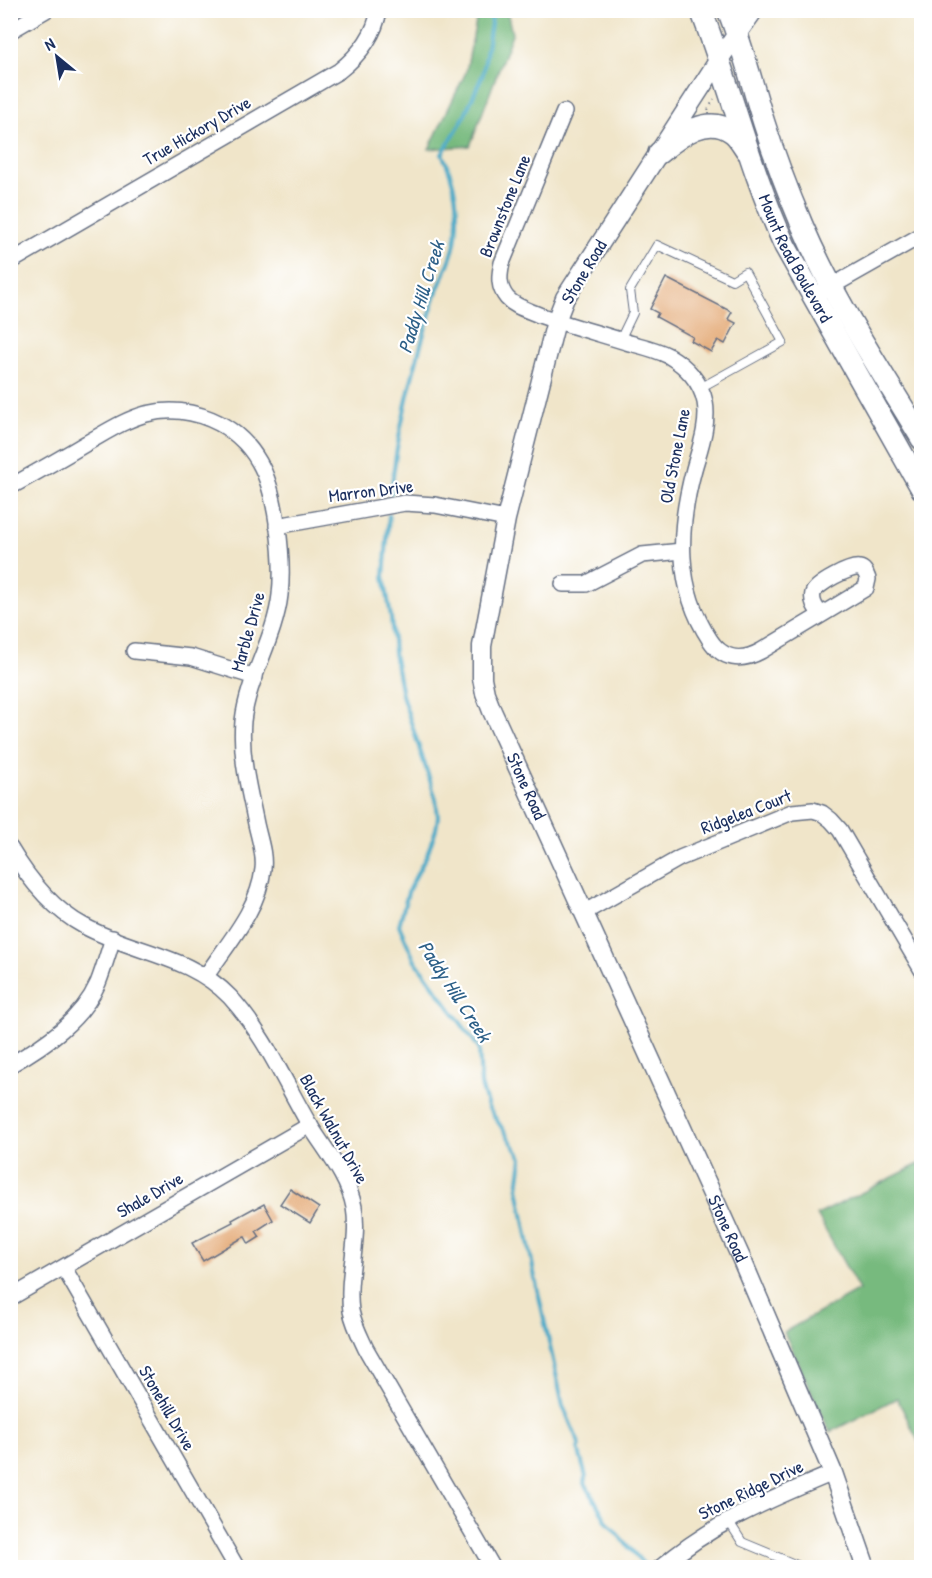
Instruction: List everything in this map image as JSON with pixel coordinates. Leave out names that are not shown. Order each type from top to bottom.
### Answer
[{"type":"main road","name":"Mount Read Boulevard","points":[[701,10],[720,58],[770,214],[812,297],[921,489]]},
{"type":"main road","name":"Mount Read Boulevard","points":[[728,10],[738,34],[783,177],[831,287],[921,439]]},
{"type":"main road","points":[[659,153],[685,132],[700,127],[715,126],[732,132],[752,159]]},
{"type":"street","points":[[10,31],[46,10]]},
{"type":"street","name":"True Hickory Drive","points":[[10,262],[339,71],[361,51],[374,27],[379,10]]},
{"type":"street","name":"Stone Road","points":[[754,10],[720,58],[565,298],[556,321],[506,519],[481,661],[483,686],[492,711],[737,1249],[833,1473],[866,1568]]},
{"type":"street","name":"Brownstone Lane","points":[[556,321],[522,308],[511,301],[503,292],[500,279],[502,263],[564,112]]},
{"type":"street","points":[[812,297],[921,235]]},
{"type":"street","name":"Old Stone Lane","points":[[556,321],[659,351],[691,374],[700,388],[705,402],[704,429],[685,507],[682,551],[687,584],[699,621],[714,646],[730,658],[751,657],[821,615]]},
{"type":"street","name":"Marble Drive","points":[[10,488],[130,420],[146,414],[177,411],[203,416],[231,430],[252,451],[266,477],[277,526],[282,569],[280,596],[244,718],[242,747],[263,867],[261,881],[249,912],[206,976]]},
{"type":"street","name":"Marron Drive","points":[[277,526],[405,503],[435,505],[506,519]]},
{"type":"street","points":[[563,584],[586,584],[642,555],[682,551]]},
{"type":"street","points":[[134,651],[191,657],[255,677]]},
{"type":"street","name":"Ridgelea Court","points":[[585,912],[680,858],[792,812],[813,810],[822,813],[840,830],[921,970]]},
{"type":"street","name":"Black Walnut Drive","points":[[10,848],[30,878],[59,909],[85,927],[163,955],[206,976],[228,995],[247,1017],[339,1170],[353,1204],[356,1238],[351,1292],[354,1324],[366,1349],[493,1568]]},
{"type":"street","points":[[10,1065],[53,1037],[74,1018],[88,1001],[98,982],[113,938]]},
{"type":"street","name":"Shale Drive","points":[[10,1298],[310,1125]]},
{"type":"street","name":"Stonehill Drive","points":[[63,1268],[237,1568]]},
{"type":"street","name":"Stone Ridge Drive","points":[[660,1568],[683,1548],[728,1520],[758,1504],[833,1473]]},
{"type":"lane","points":[[620,340],[633,313],[630,290],[657,244],[732,280],[745,272],[783,342],[700,388]]},
{"type":"lane","points":[[728,1520],[742,1542],[804,1568]]},
{"type":"path","points":[[708,110],[713,99]]},
{"type":"green space","points":[[478,11],[507,11],[512,34],[470,146],[429,149],[466,72]]},
{"type":"green space","points":[[921,1163],[921,1447],[897,1398],[830,1432],[784,1332],[859,1290],[817,1215]]},
{"type":"building","points":[[666,278],[732,312],[728,319],[736,323],[725,344],[718,340],[711,352],[691,341],[693,337],[656,317],[658,313],[650,309]]},
{"type":"building","points":[[290,1189],[319,1208],[310,1223],[280,1204]]},
{"type":"building","points":[[264,1204],[273,1220],[256,1231],[260,1237],[249,1244],[245,1237],[242,1238],[203,1261],[192,1243]]},
{"type":"waterway","name":"Paddy Hill Creek","points":[[391,494],[403,418],[421,343],[455,243],[456,197],[451,175],[442,154],[462,121],[483,74],[493,10]]},
{"type":"waterway","name":"Paddy Hill Creek","points":[[389,515],[384,576],[394,653],[402,695],[436,799],[438,817],[427,855],[409,889],[399,925],[414,959],[479,1048],[481,1085],[488,1107],[522,1158],[518,1188],[535,1278],[563,1406],[580,1446],[578,1448],[586,1477],[585,1483],[607,1522],[646,1567]]}]
